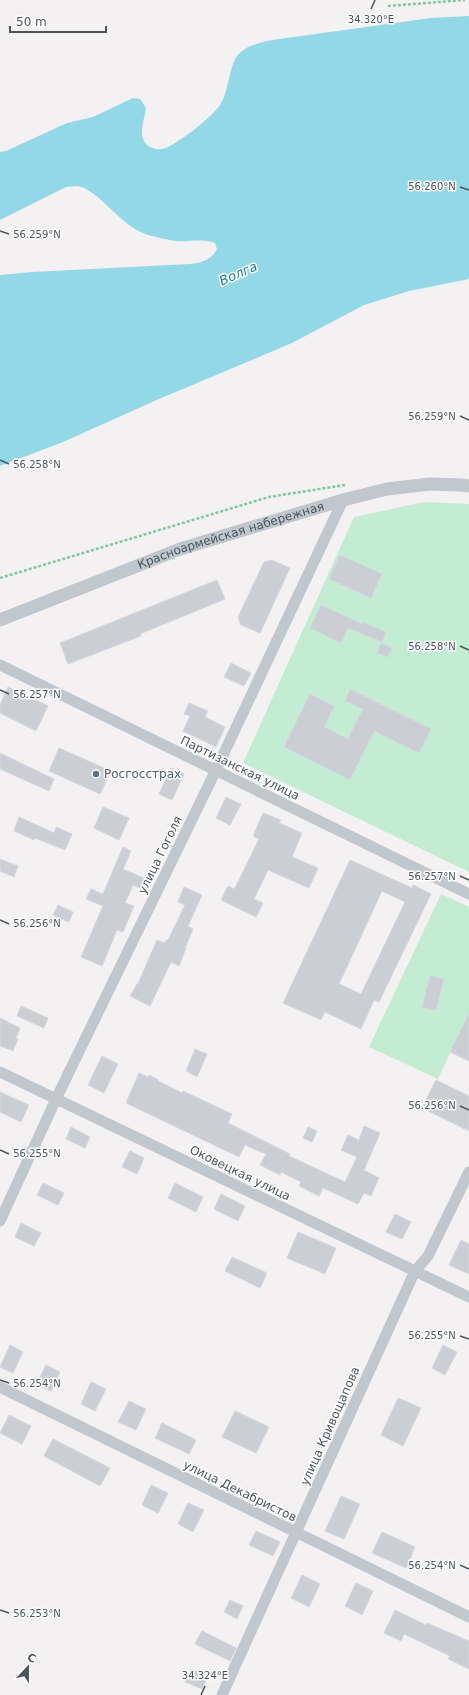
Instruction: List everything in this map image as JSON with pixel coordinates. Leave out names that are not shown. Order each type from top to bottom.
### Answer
[{"type":"street","name":"Красноармейская набережная","points":[[0,620],[180,549],[343,500],[387,489],[430,484],[461,484],[469,486]]},
{"type":"street","name":"улица Гоголя","points":[[0,1221],[56,1099],[216,770],[343,500]]},
{"type":"street","name":"Партизанская улица","points":[[0,665],[469,894]]},
{"type":"street","name":"Оковецкая улица","points":[[0,1072],[469,1297]]},
{"type":"street","name":"улица Кривощапова","points":[[222,1695],[415,1271],[428,1256],[469,1172]]},
{"type":"street","name":"улица Декабристов","points":[[0,1387],[469,1617]]},
{"type":"path","points":[[388,6],[465,0]]},
{"type":"path","points":[[0,578],[269,497],[348,485]]},
{"type":"green space","points":[[424,502],[469,504],[469,872],[243,763],[354,517]]},
{"type":"green space","points":[[441,894],[469,907],[469,1013],[438,1079],[369,1047]]},
{"type":"water","name":"Волга","points":[[469,16],[469,279],[409,291],[364,305],[292,343],[159,399],[63,442],[0,466],[0,275],[194,264],[209,258],[217,249],[215,243],[201,240],[176,241],[159,238],[134,229],[101,200],[86,189],[78,186],[66,187],[0,220],[0,152],[6,151],[67,123],[93,117],[133,98],[140,99],[146,108],[142,129],[144,141],[152,148],[162,149],[176,143],[216,110],[223,99],[234,61],[244,49],[258,43],[272,40],[431,18]]},
{"type":"building","points":[[340,555],[382,574],[371,598],[329,579]]},
{"type":"building","points":[[272,560],[290,568],[260,633],[241,625],[238,617],[264,562]]},
{"type":"building","points":[[217,580],[225,599],[140,634],[141,636],[68,664],[60,643]]},
{"type":"building","points":[[321,605],[362,624],[362,622],[386,632],[382,642],[348,628],[341,643],[310,628]]},
{"type":"building","points":[[381,643],[392,648],[388,657],[377,653]]},
{"type":"building","points":[[231,663],[251,673],[244,686],[224,677]]},
{"type":"building","points":[[8,687],[48,706],[36,731],[0,713],[0,705]]},
{"type":"building","points":[[350,689],[431,729],[419,753],[374,731],[350,780],[284,747],[310,694],[334,706],[324,727],[348,739],[363,709],[345,701]]},
{"type":"building","points":[[189,703],[208,711],[205,717],[225,727],[216,747],[183,731],[190,716],[184,714]]},
{"type":"building","points":[[59,748],[111,771],[100,794],[49,771]]},
{"type":"building","points":[[0,753],[54,779],[49,791],[0,769]]},
{"type":"building","points":[[171,768],[184,774],[172,800],[159,794]]},
{"type":"building","points":[[226,797],[241,804],[230,825],[216,818]]},
{"type":"building","points":[[103,807],[129,818],[119,840],[94,828]]},
{"type":"building","points":[[263,813],[281,820],[279,823],[302,833],[292,857],[318,868],[309,888],[268,870],[254,899],[263,903],[256,917],[221,900],[228,886],[234,889],[259,839],[253,836]]},
{"type":"building","points":[[19,817],[54,833],[56,827],[72,834],[65,850],[35,838],[34,840],[14,831]]},
{"type":"building","points":[[123,847],[131,851],[123,869],[146,879],[142,889],[133,885],[125,903],[134,906],[123,932],[117,930],[102,966],[81,957],[103,906],[86,899],[91,889],[103,894]]},
{"type":"building","points":[[0,859],[18,866],[14,877],[0,871]]},
{"type":"building","points":[[350,860],[412,888],[413,885],[431,894],[379,1002],[374,1000],[361,1029],[325,1012],[321,1020],[283,1003]],"holes":[[[382,891],[405,902],[361,994],[339,984]]]},
{"type":"building","points":[[184,887],[202,895],[188,926],[193,929],[179,966],[171,962],[150,1006],[130,996],[138,984],[157,940],[165,943],[166,940],[168,940],[185,905],[178,902]]},
{"type":"building","points":[[58,905],[73,912],[69,922],[53,915]]},
{"type":"building","points":[[430,975],[444,979],[436,1010],[422,1007]]},
{"type":"building","points":[[21,1006],[48,1018],[44,1028],[17,1016]]},
{"type":"building","points":[[469,1013],[469,1061],[450,1052]]},
{"type":"building","points":[[0,1018],[20,1028],[16,1038],[18,1039],[13,1051],[0,1046]]},
{"type":"building","points":[[195,1049],[207,1054],[197,1077],[186,1071]]},
{"type":"building","points":[[102,1056],[118,1064],[104,1093],[88,1085]]},
{"type":"building","points":[[139,1073],[148,1077],[149,1075],[182,1093],[183,1091],[232,1114],[228,1123],[290,1154],[289,1156],[345,1182],[357,1157],[341,1150],[348,1135],[359,1140],[364,1126],[380,1133],[364,1170],[379,1178],[371,1196],[364,1193],[358,1204],[323,1188],[319,1196],[299,1186],[301,1182],[281,1172],[280,1175],[260,1165],[266,1154],[245,1145],[239,1157],[126,1103]]},
{"type":"building","points":[[436,1080],[469,1096],[469,1131],[422,1108]]},
{"type":"building","points":[[0,1092],[29,1105],[21,1122],[0,1112]]},
{"type":"building","points":[[71,1127],[90,1137],[85,1148],[66,1139]]},
{"type":"building","points":[[308,1127],[317,1131],[312,1142],[303,1138]]},
{"type":"building","points":[[130,1151],[144,1158],[137,1174],[122,1167]]},
{"type":"building","points":[[43,1183],[64,1193],[58,1205],[37,1195]]},
{"type":"building","points":[[175,1183],[203,1197],[196,1212],[168,1198]]},
{"type":"building","points":[[221,1194],[245,1206],[238,1221],[214,1209]]},
{"type":"building","points":[[395,1214],[411,1222],[402,1239],[386,1232]]},
{"type":"building","points":[[21,1223],[41,1233],[34,1246],[15,1237]]},
{"type":"building","points":[[298,1232],[336,1248],[325,1274],[287,1258]]},
{"type":"building","points":[[461,1240],[469,1244],[469,1274],[449,1265]]},
{"type":"building","points":[[232,1257],[267,1273],[260,1288],[225,1271]]},
{"type":"building","points":[[10,1345],[23,1352],[13,1373],[0,1367]]},
{"type":"building","points":[[443,1345],[457,1352],[445,1375],[432,1368]]},
{"type":"building","points":[[46,1365],[60,1372],[51,1391],[36,1385]]},
{"type":"building","points":[[91,1382],[106,1389],[95,1411],[81,1404]]},
{"type":"building","points":[[398,1398],[421,1408],[403,1446],[381,1435]]},
{"type":"building","points":[[129,1401],[146,1409],[136,1430],[118,1422]]},
{"type":"building","points":[[235,1411],[269,1427],[256,1453],[222,1437]]},
{"type":"building","points":[[9,1415],[31,1426],[22,1444],[0,1433]]},
{"type":"building","points":[[162,1423],[196,1440],[189,1454],[155,1438]]},
{"type":"building","points":[[53,1439],[110,1468],[100,1486],[44,1456]]},
{"type":"building","points":[[151,1485],[168,1493],[158,1513],[142,1505]]},
{"type":"building","points":[[341,1496],[360,1504],[344,1539],[325,1531]]},
{"type":"building","points":[[188,1503],[204,1510],[193,1532],[178,1524]]},
{"type":"building","points":[[256,1531],[280,1542],[273,1556],[249,1545]]},
{"type":"building","points":[[382,1532],[415,1547],[406,1568],[372,1553]]},
{"type":"building","points":[[302,1575],[320,1584],[309,1607],[291,1598]]},
{"type":"building","points":[[356,1583],[373,1591],[362,1615],[345,1606]]},
{"type":"building","points":[[230,1600],[243,1606],[237,1619],[224,1612]]},
{"type":"building","points":[[395,1610],[426,1625],[427,1623],[469,1641],[469,1669],[448,1659],[450,1656],[404,1634],[401,1641],[384,1633]]},
{"type":"building","points":[[202,1631],[236,1648],[230,1661],[195,1644]]},
{"type":"building","points":[[191,1669],[208,1677],[202,1689],[185,1682]]},
{"type":"place","name":"Росгосстрах","points":[[96,774]]}]
